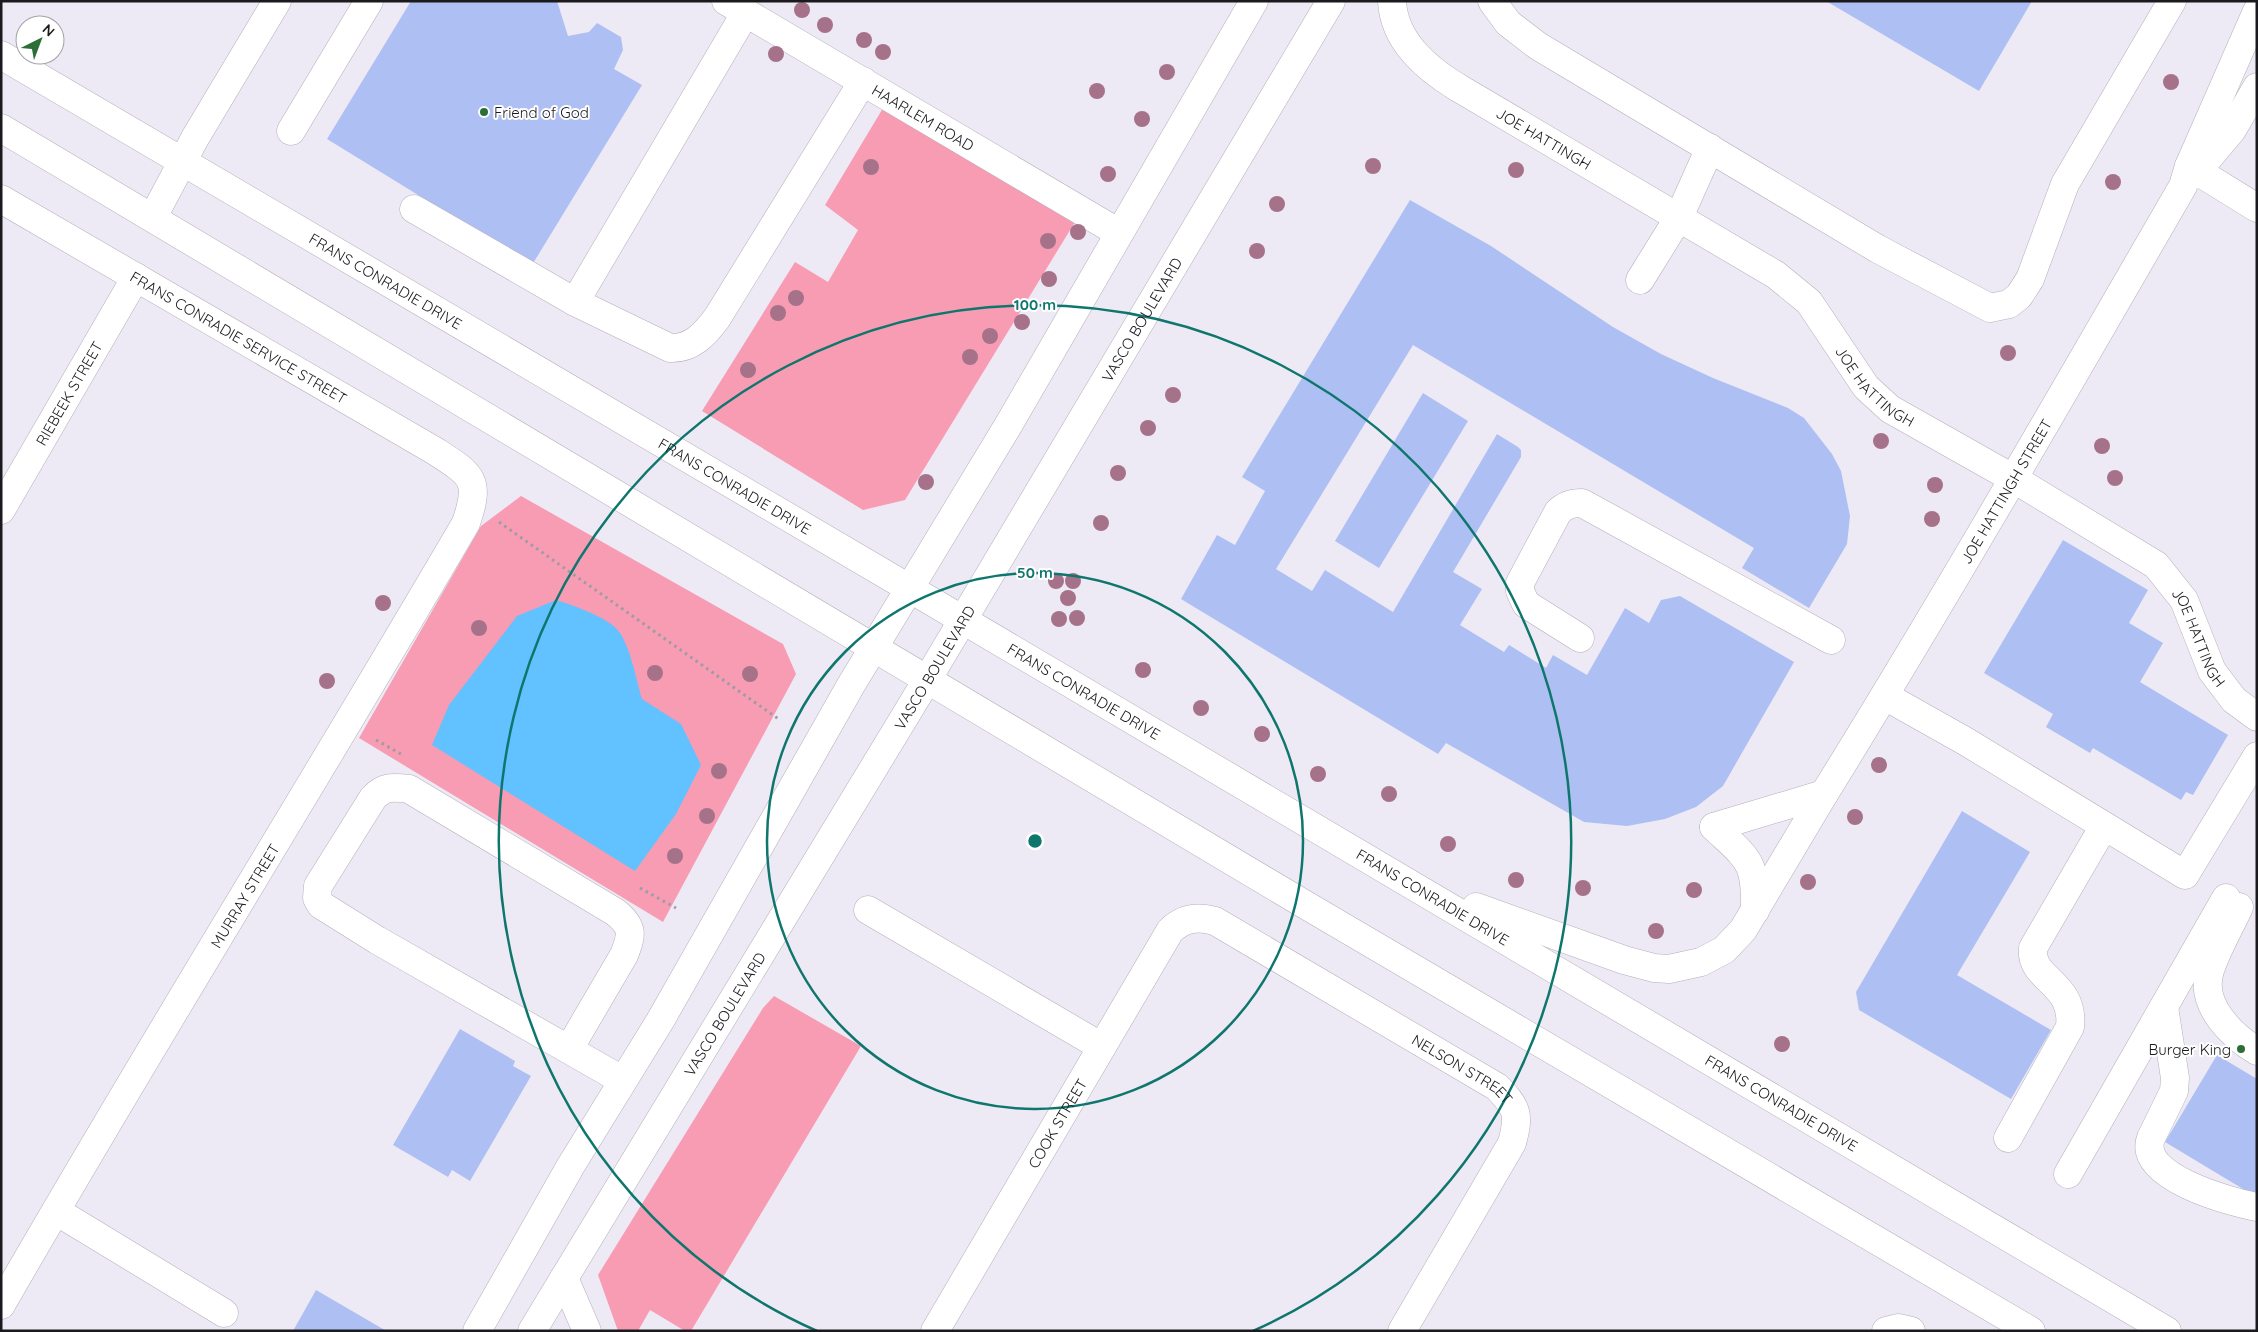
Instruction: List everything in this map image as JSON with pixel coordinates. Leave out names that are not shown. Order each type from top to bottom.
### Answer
[{"type":"main road","points":[[153,217],[277,1]]},
{"type":"main road","points":[[291,130],[369,1]]},
{"type":"main road","points":[[477,1331],[622,1080],[660,1022],[874,647],[1014,415],[1254,1]]},
{"type":"main road","name":"VASCO BOULEVARD","points":[[532,1331],[927,680],[1331,1]]},
{"type":"main road","name":"JOE HATTINGH","points":[[1392,1],[1398,25],[1413,51],[1434,72],[1776,275],[1809,302],[1866,387],[1890,409],[2014,479],[2156,565],[2184,600],[2212,671],[2234,700],[2257,717]]},
{"type":"main road","points":[[1492,1],[1508,23],[1538,46],[1878,249],[1990,308],[2009,304],[2019,296],[2030,279],[2065,184],[2172,1]]},
{"type":"main road","points":[[575,302],[736,7]]},
{"type":"main road","name":"HAARLEM ROAD","points":[[736,7],[1119,233]]},
{"type":"main road","name":"JOE HATTINGH STREET","points":[[1415,886],[1654,968],[1670,969],[1701,962],[1733,943],[1755,911],[2014,479],[2189,175],[2257,11]]},
{"type":"main road","name":"FRANS CONRADIE DRIVE","points":[[1,55],[1415,886],[2167,1331]]},
{"type":"main road","points":[[414,209],[575,302],[670,348],[681,348],[693,343],[717,318],[864,81]]},
{"type":"main road","name":"JOE HATTINGH STREET","points":[[2189,175],[2232,130],[2257,87]]},
{"type":"main road","points":[[1,128],[153,217],[444,394],[874,647],[1304,904],[2031,1331]]},
{"type":"main road","points":[[1640,280],[1679,218],[1710,148]]},
{"type":"main road","points":[[2189,175],[2257,208]]},
{"type":"main road","name":"FRANS CONRADIE SERVICE STREET","points":[[1,199],[435,451],[462,468],[472,492]]},
{"type":"main road","name":"RIEBEEK STREET","points":[[1,510],[136,277]]},
{"type":"main road","name":"MURRAY STREET","points":[[1,1305],[348,725],[466,523],[472,492]]},
{"type":"main road","points":[[1580,638],[1526,604],[1520,591],[1520,584],[1558,512],[1564,506],[1572,503],[1582,503],[1831,640]]},
{"type":"main road","points":[[1885,696],[1965,741],[2185,875],[2257,756]]},
{"type":"main road","points":[[569,1049],[624,955],[630,940],[630,928],[625,920],[615,912],[414,792],[396,787],[380,790],[373,798],[318,886],[317,898],[321,905],[377,940],[622,1080]]},
{"type":"main road","points":[[1755,911],[1756,881],[1753,871],[1747,859],[1714,827],[1824,794]]},
{"type":"main road","points":[[2008,1138],[2070,1027],[2071,1014],[2069,1005],[2063,993],[2035,965],[2032,958],[2033,948],[2104,826]]},
{"type":"main road","points":[[2068,1174],[2164,1007],[2232,902],[2209,974],[2208,990],[2213,1006],[2227,1027],[2257,1051]]},
{"type":"main road","points":[[868,910],[1102,1047]]},
{"type":"main road","name":"NELSON STREET","points":[[1186,920],[1205,918],[1215,921],[1496,1087],[1509,1100],[1517,1114],[1512,1142],[1402,1331]]},
{"type":"main road","name":"COOK STREET","points":[[935,1331],[1170,931],[1178,923],[1186,920]]},
{"type":"main road","points":[[2164,1007],[2175,1078],[2174,1090],[2151,1138],[2150,1152],[2158,1166],[2185,1184],[2235,1203],[2257,1207]]},
{"type":"main road","points":[[56,1211],[224,1313]]},
{"type":"main road","points":[[564,1278],[587,1331]]},
{"type":"main road","points":[[1886,1331],[1898,1328],[1911,1331]]},
{"type":"path","points":[[472,492],[780,720]]},
{"type":"shaded area","points":[[886,103],[1075,222],[905,500],[863,510],[702,411],[795,262],[828,282],[858,230],[825,205]]},
{"type":"shaded area","points":[[521,496],[783,644],[796,674],[663,922],[359,738],[481,526]]},
{"type":"shaded area","points":[[774,996],[861,1046],[691,1331],[685,1331],[650,1310],[638,1331],[618,1331],[598,1275],[763,1008]]},
{"type":"water","points":[[556,600],[600,617],[615,627],[627,648],[642,699],[681,724],[701,765],[676,814],[635,871],[432,745],[449,705],[517,616]]},
{"type":"building","name":"Friend of God","points":[[411,1],[557,1],[568,36],[589,32],[597,23],[621,37],[623,50],[614,69],[642,85],[532,265],[327,139]]},
{"type":"building","points":[[1826,1],[2032,1],[1979,91]]},
{"type":"building","points":[[1410,200],[1491,246],[1613,327],[1661,354],[1713,378],[1788,408],[1804,418],[1832,454],[1841,471],[1850,516],[1847,544],[1809,608],[1742,568],[1754,548],[1413,345],[1276,569],[1312,591],[1325,570],[1393,612],[1497,434],[1518,447],[1521,450],[1521,457],[1453,572],[1482,589],[1460,625],[1504,652],[1509,645],[1546,668],[1553,655],[1587,675],[1625,608],[1649,623],[1661,600],[1680,596],[1794,662],[1723,786],[1696,807],[1665,819],[1627,826],[1584,822],[1446,743],[1438,754],[1181,599],[1217,535],[1235,545],[1265,491],[1242,477]]},
{"type":"building","points":[[1423,393],[1468,421],[1379,568],[1335,541]]},
{"type":"building","points":[[2063,540],[2148,590],[2129,623],[2163,643],[2140,682],[2228,735],[2193,795],[2186,792],[2181,800],[2093,748],[2090,753],[2046,727],[2053,714],[1984,673]]},
{"type":"building","points":[[1962,811],[2030,852],[1957,975],[2051,1030],[2011,1099],[1859,1010],[1856,992]]},
{"type":"building","points":[[460,1029],[515,1061],[513,1066],[531,1076],[470,1181],[452,1170],[448,1177],[393,1145]]},
{"type":"building","points":[[2217,1055],[2257,1079],[2257,1189],[2253,1195],[2165,1142]]},
{"type":"building","points":[[316,1290],[383,1329],[387,1331],[293,1331]]},
{"type":"place","name":"Friend of God","points":[[484,112]]},
{"type":"place","name":"Burger King","points":[[2241,1049]]}]
